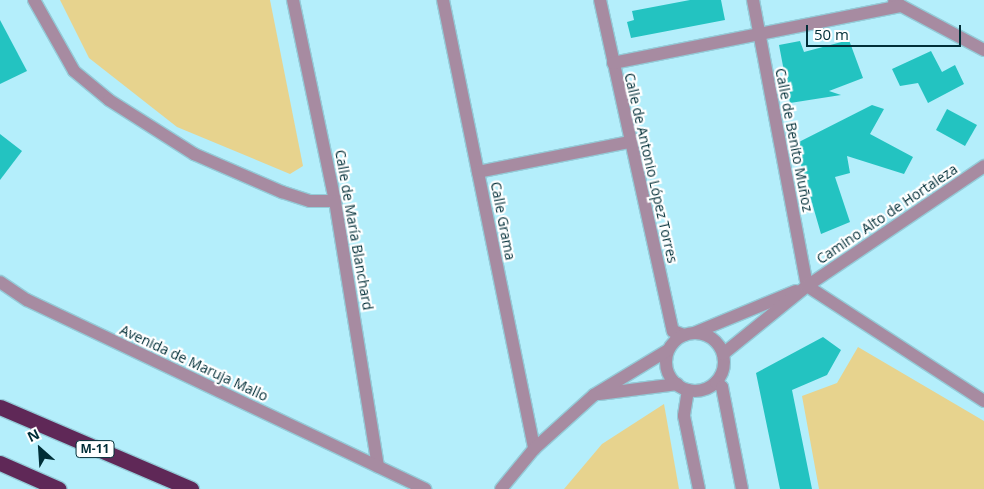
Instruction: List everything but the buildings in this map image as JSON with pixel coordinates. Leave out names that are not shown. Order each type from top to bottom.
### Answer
[{"type":"highway","name":"M-11","points":[[0,407],[191,489]]},
{"type":"highway","points":[[0,463],[60,489]]},
{"type":"street","points":[[34,0],[74,71],[108,100],[194,154],[282,192],[310,201],[335,201]]},
{"type":"street","name":"Calle de María Blanchard","points":[[293,0],[335,201],[378,467]]},
{"type":"street","name":"Calle Grama","points":[[443,0],[534,449]]},
{"type":"street","name":"Calle de Antonio López Torres","points":[[600,0],[629,142],[673,331],[689,334]]},
{"type":"street","name":"Calle de Benito Muñoz","points":[[753,0],[807,286]]},
{"type":"street","points":[[613,63],[759,34],[895,3],[984,50]]},
{"type":"street","points":[[478,172],[629,142]]},
{"type":"street","name":"Camino Alto de Hortaleza","points":[[723,354],[807,286],[984,166]]},
{"type":"street","name":"Avenida de Maruja Mallo","points":[[0,282],[27,300],[378,467]]},
{"type":"street","points":[[807,286],[984,401]]},
{"type":"street","name":"Camino Alto de Hortaleza","points":[[689,334],[807,286]]},
{"type":"street","points":[[501,489],[534,449],[594,395],[668,350],[689,334],[712,338],[723,354],[724,369],[716,382],[703,390],[682,387],[594,395]]},
{"type":"street","points":[[668,350],[667,369],[682,387],[684,416],[699,489]]},
{"type":"street","points":[[716,382],[722,387],[742,489]]},
{"type":"street","points":[[378,467],[425,489]]},
{"type":"shaded area","points":[[60,0],[270,0],[303,166],[290,174],[177,127],[89,58]]},
{"type":"shaded area","points":[[858,347],[984,421],[984,489],[819,489],[802,396],[837,383]]},
{"type":"shaded area","points":[[664,404],[679,489],[564,489],[602,444]]}]
